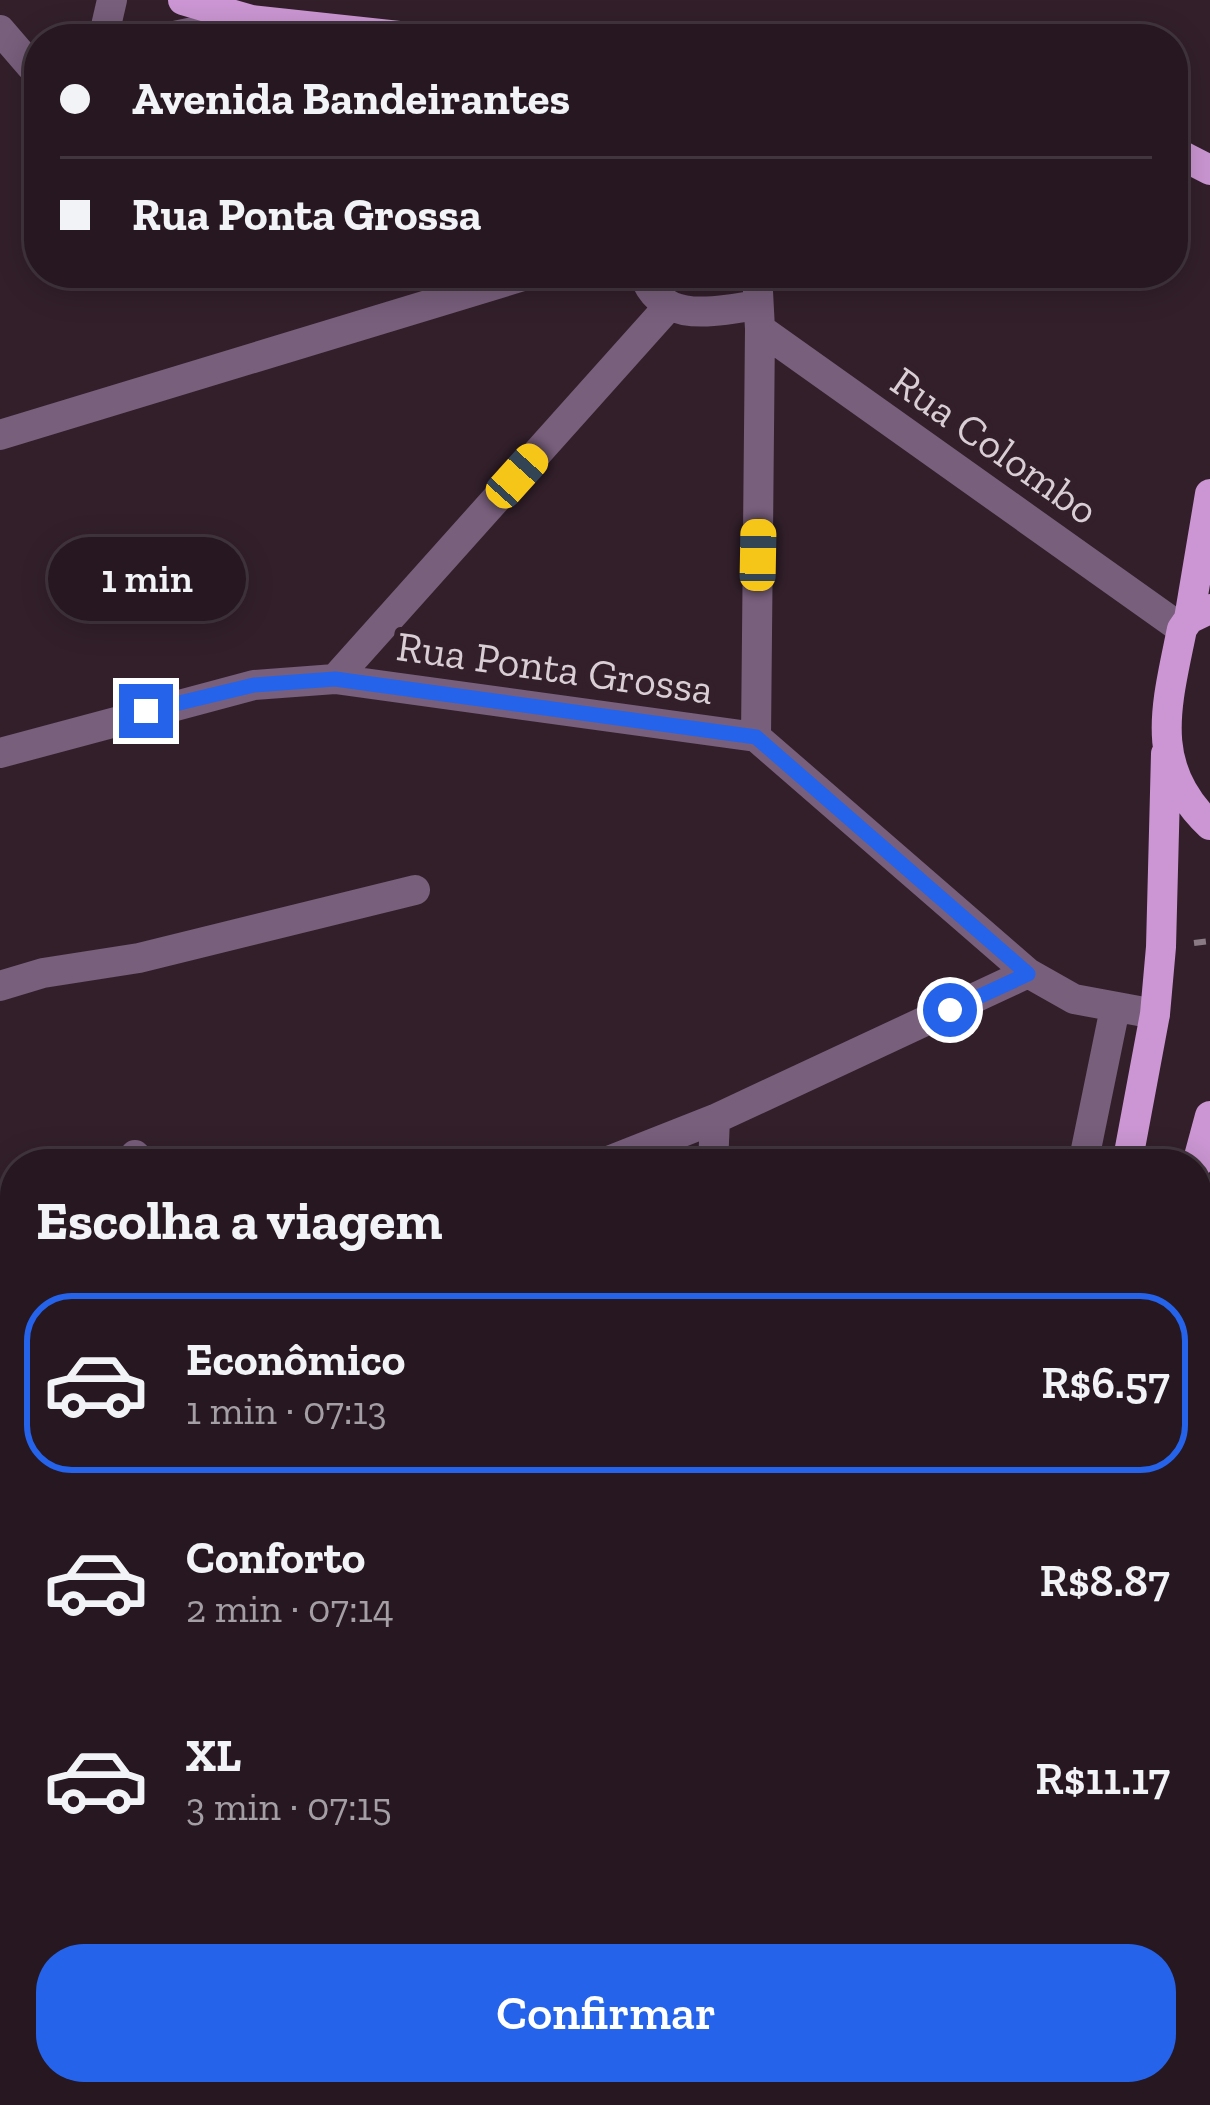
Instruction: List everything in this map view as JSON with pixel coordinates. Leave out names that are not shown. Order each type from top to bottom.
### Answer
[{"type":"main road","points":[[183,0],[251,20],[288,24]]},
{"type":"main road","points":[[1130,1149],[1155,1014],[1161,947],[1167,712],[1194,619],[1210,494]]},
{"type":"main road","points":[[1166,754],[1190,807],[1210,825]]},
{"type":"main road","points":[[1201,1149],[1210,1117]]},
{"type":"street","points":[[232,24],[251,20]]},
{"type":"street","points":[[0,30],[24,54]]},
{"type":"street","points":[[0,435],[484,288]]},
{"type":"street","points":[[651,288],[668,307],[686,313],[759,316]]},
{"type":"street","points":[[756,737],[758,288]]},
{"type":"street","points":[[335,679],[668,307]]},
{"type":"street","name":"Rua Colombo","points":[[759,316],[1194,619]]},
{"type":"street","name":"Rua Ponta Grossa","points":[[0,753],[254,685],[335,679],[756,737],[1028,974],[1074,999],[1155,1014]]},
{"type":"street","points":[[0,986],[43,973],[160,953],[415,890]]},
{"type":"street","points":[[639,1149],[715,1119],[1028,974]]},
{"type":"street","points":[[1086,1149],[1115,1008]]},
{"type":"street","points":[[714,1149],[715,1119]]},
{"type":"route","points":[[146,711],[254,685],[335,679],[756,737],[1028,974],[950,1010]]}]
